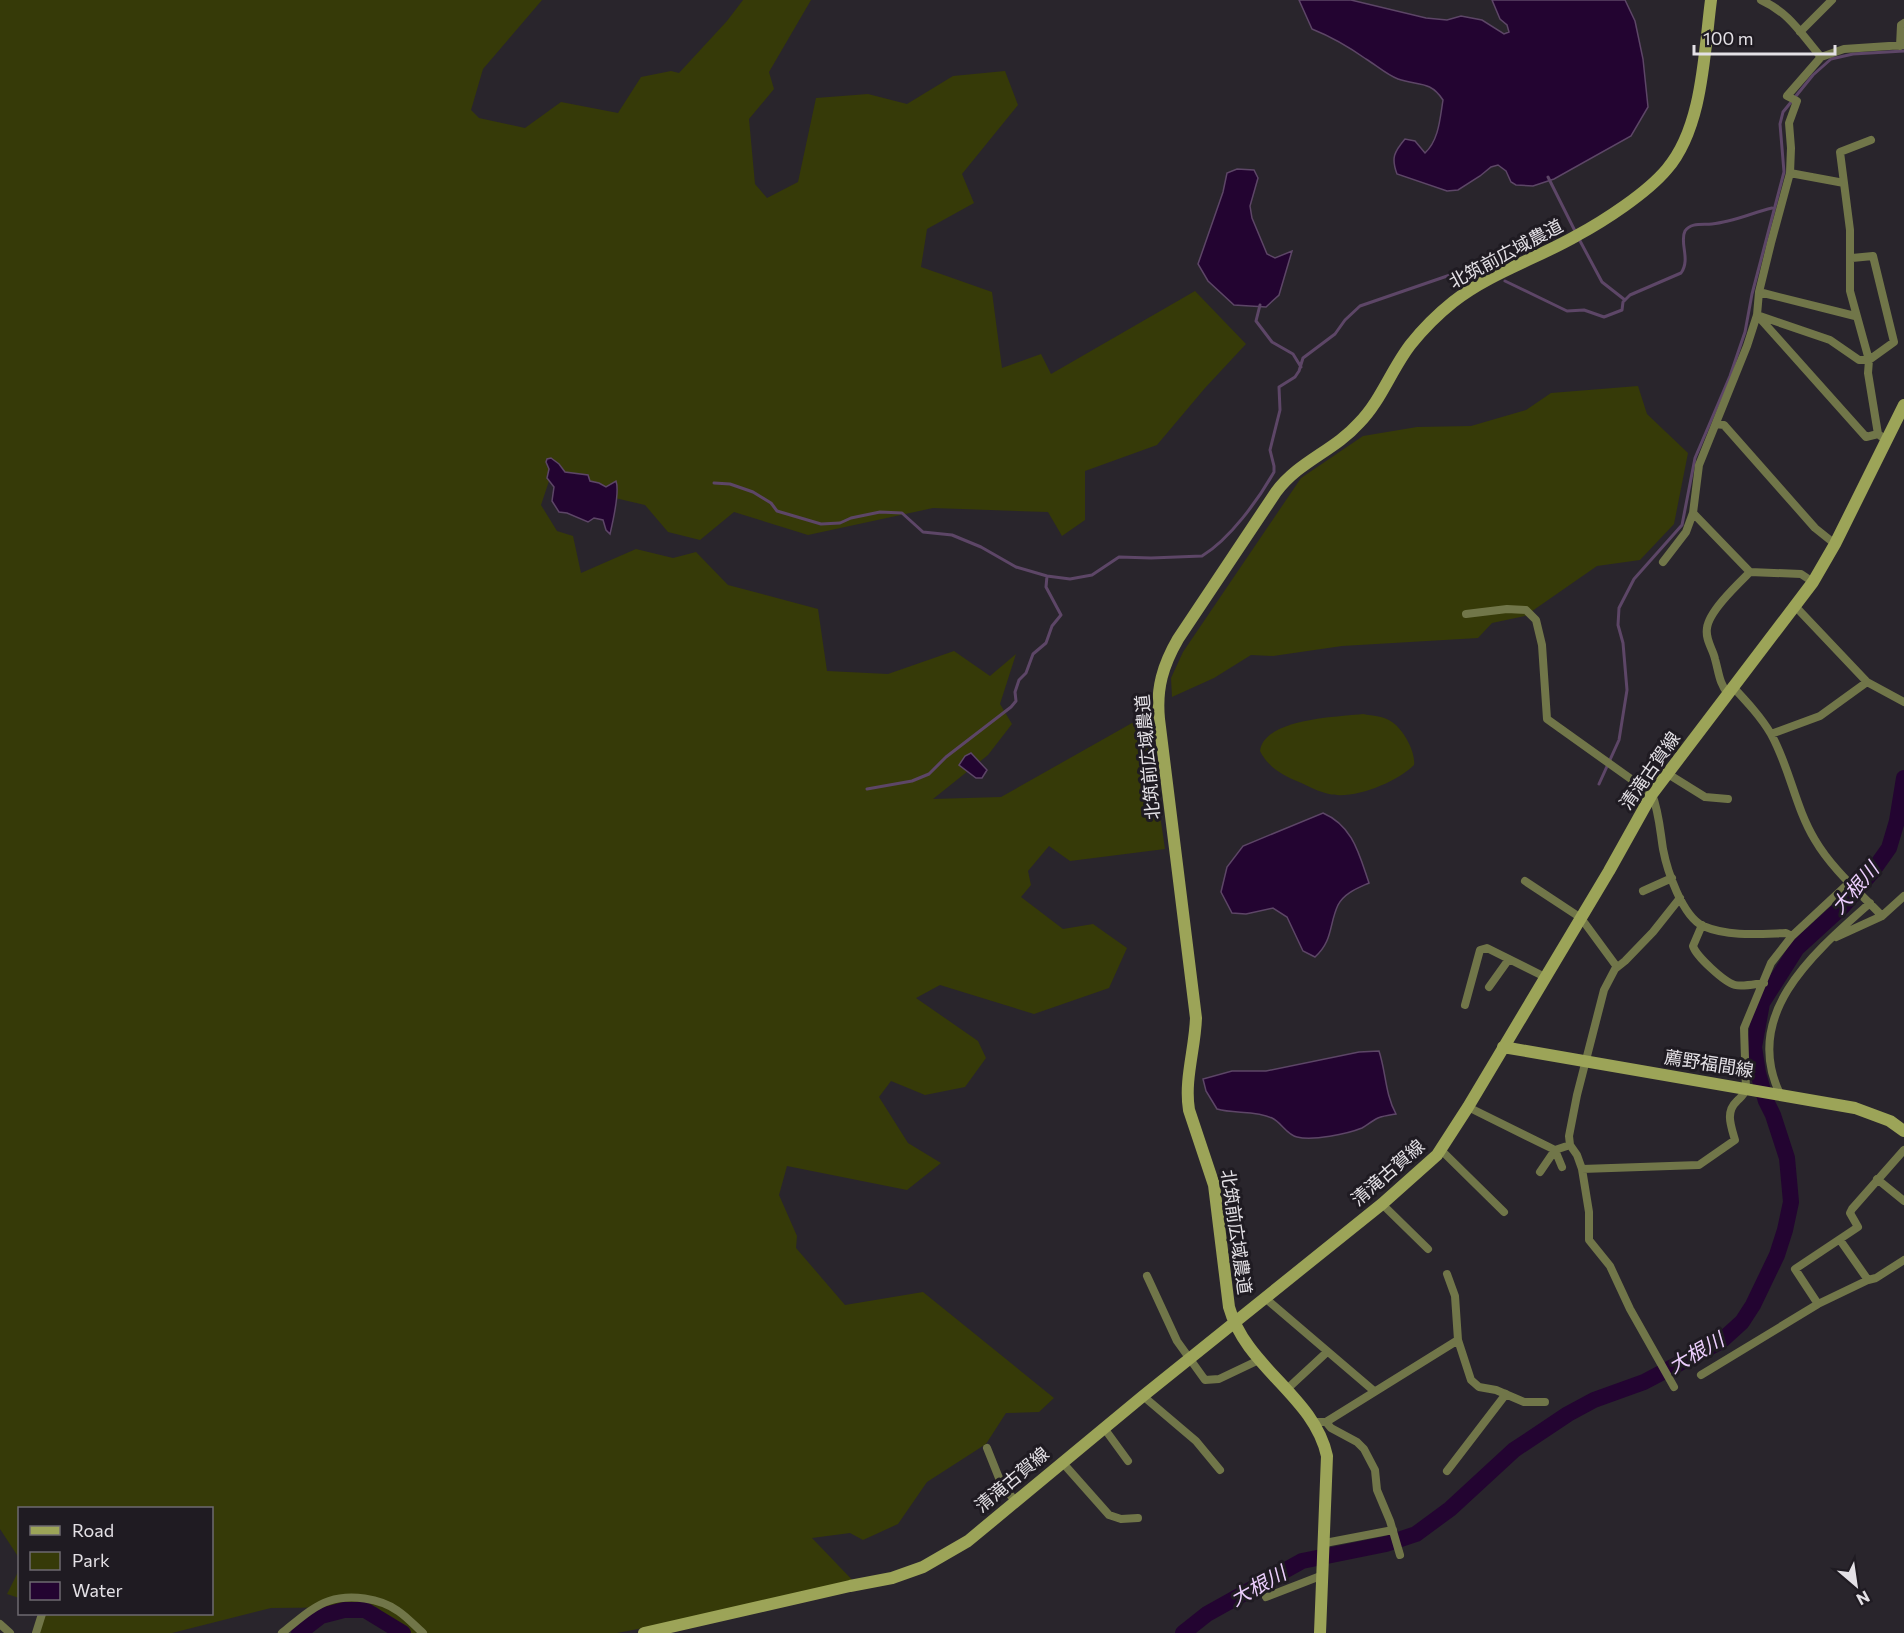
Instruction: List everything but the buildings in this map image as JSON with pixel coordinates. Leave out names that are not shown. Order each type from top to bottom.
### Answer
[{"type":"main road","name":"北筑前広域農道","points":[[1320,1633],[1328,1456],[1325,1443],[1319,1422],[1259,1360],[1245,1343],[1234,1324],[1229,1307],[1214,1185],[1187,1098],[1196,1018],[1159,718],[1158,696],[1162,671],[1178,639],[1284,482],[1295,470],[1340,441],[1361,422],[1411,344],[1437,316],[1454,301],[1501,273],[1576,236],[1653,184],[1668,168],[1678,153],[1695,111],[1711,0]]},
{"type":"main road","name":"清滝古賀線","points":[[644,1633],[892,1578],[909,1573],[947,1554],[968,1541],[1143,1396],[1382,1204],[1441,1150],[1581,918],[1652,794],[1813,582],[1835,544],[1882,437],[1904,405]]},
{"type":"main road","name":"薦野福間線","points":[[1503,1047],[1855,1108],[1890,1121],[1904,1131]]},
{"type":"street","points":[[1761,0],[1777,7],[1790,19],[1821,57]]},
{"type":"street","points":[[1800,32],[1832,0]]},
{"type":"street","points":[[1663,562],[1686,532],[1693,513],[1699,465],[1748,346],[1757,315],[1759,292],[1790,172],[1789,123],[1797,101],[1787,96],[1821,57],[1844,49],[1902,46],[1901,25],[1904,22]]},
{"type":"street","points":[[1757,315],[1866,436],[1882,437],[1868,373],[1869,360],[1855,316],[1850,291],[1852,258],[1850,230],[1840,152],[1871,140]]},
{"type":"street","points":[[1790,172],[1844,183]]},
{"type":"street","points":[[1757,315],[1830,340],[1859,360],[1869,360],[1894,342],[1873,256],[1852,258]]},
{"type":"street","points":[[1759,292],[1855,316]]},
{"type":"street","points":[[1716,424],[1724,425],[1815,528],[1835,544]]},
{"type":"street","points":[[1693,513],[1750,572],[1800,574],[1813,582]]},
{"type":"street","points":[[1750,572],[1727,597],[1707,628],[1708,643],[1715,658],[1718,677],[1731,691],[1752,707],[1771,734],[1799,809],[1815,842],[1849,883],[1882,916]]},
{"type":"street","points":[[1794,605],[1867,682],[1904,702]]},
{"type":"street","points":[[1466,614],[1506,609],[1526,610],[1536,620],[1542,645],[1548,719],[1652,794],[1658,808],[1663,848],[1672,878],[1680,898],[1695,919],[1702,925],[1743,934],[1786,933],[1792,936]]},
{"type":"street","points":[[1771,734],[1820,716],[1867,682]]},
{"type":"street","points":[[1668,774],[1705,797],[1728,799]]},
{"type":"street","points":[[1643,891],[1672,878]]},
{"type":"street","points":[[1525,881],[1581,918],[1617,967]]},
{"type":"street","points":[[1582,1170],[1699,1165],[1735,1140],[1729,1120],[1730,1110],[1750,1089],[1744,1028],[1771,963],[1792,936],[1849,883]]},
{"type":"street","points":[[1828,940],[1882,916],[1904,896]]},
{"type":"street","points":[[1674,1387],[1630,1309],[1610,1266],[1589,1240],[1589,1212],[1582,1170],[1577,1155],[1570,1145],[1569,1136],[1604,990],[1617,967],[1653,932],[1680,898]]},
{"type":"street","points":[[1780,1094],[1770,1062],[1769,1042],[1774,1020],[1786,993],[1807,961],[1870,903]]},
{"type":"street","points":[[1702,925],[1693,946],[1698,956],[1735,985],[1764,983]]},
{"type":"street","points":[[1465,1005],[1480,950],[1487,948],[1545,977]]},
{"type":"street","points":[[1489,987],[1509,959]]},
{"type":"street","points":[[1468,1107],[1555,1150],[1562,1167]]},
{"type":"street","points":[[1540,1172],[1555,1150],[1570,1145]]},
{"type":"street","points":[[1441,1150],[1504,1212]]},
{"type":"street","points":[[1818,1304],[1795,1269],[1858,1227],[1850,1213],[1852,1209],[1904,1150]]},
{"type":"street","points":[[1877,1179],[1904,1201]]},
{"type":"street","points":[[1382,1204],[1428,1249]]},
{"type":"street","points":[[1840,1240],[1868,1280]]},
{"type":"street","points":[[1701,1375],[1818,1304],[1876,1278],[1904,1260]]},
{"type":"street","points":[[1447,1274],[1455,1296],[1458,1340],[1471,1380],[1479,1387],[1496,1390],[1524,1402],[1545,1402]]},
{"type":"street","points":[[1147,1276],[1177,1341],[1205,1380],[1219,1379],[1259,1360]]},
{"type":"street","points":[[1265,1298],[1374,1391]]},
{"type":"street","points":[[1319,1422],[1458,1340]]},
{"type":"street","points":[[1286,1390],[1327,1352]]},
{"type":"street","points":[[1447,1471],[1506,1394]]},
{"type":"street","points":[[1143,1396],[1197,1442],[1220,1470]]},
{"type":"street","points":[[1319,1422],[1357,1442],[1364,1449],[1376,1470],[1377,1490],[1400,1555]]},
{"type":"street","points":[[1104,1428],[1128,1461]]},
{"type":"street","points":[[987,1448],[1001,1483],[1015,1501]]},
{"type":"street","points":[[1062,1462],[1108,1515],[1121,1519],[1137,1518]]},
{"type":"street","points":[[1325,1546],[1393,1530]]},
{"type":"street","points":[[1266,1597],[1323,1575]]},
{"type":"street","points":[[282,1633],[328,1601],[346,1598],[383,1603],[398,1610],[423,1633]]},
{"type":"street","points":[[36,1633],[42,1615]]},
{"type":"street","points":[[0,1624],[10,1633]]},
{"type":"green space","points":[[0,0],[542,0],[483,69],[471,110],[479,118],[525,128],[561,102],[618,113],[641,77],[671,71],[679,73],[727,21],[743,0],[811,0],[769,72],[774,89],[749,119],[755,184],[767,198],[798,182],[816,98],[868,94],[907,104],[953,76],[1005,71],[1018,105],[962,174],[974,203],[927,229],[921,267],[992,292],[1002,368],[1041,354],[1051,374],[1195,291],[1246,344],[1157,445],[1085,471],[1085,520],[1062,536],[1048,512],[933,508],[808,535],[734,512],[700,540],[668,532],[645,505],[572,488],[550,478],[541,505],[557,531],[573,536],[581,573],[636,549],[673,558],[696,552],[728,585],[818,609],[827,671],[888,674],[954,651],[990,676],[1016,654],[1000,704],[1012,724],[988,755],[933,799],[1001,797],[1132,723],[1147,727],[1165,849],[1070,861],[1049,846],[1028,871],[1031,885],[1021,897],[1063,929],[1093,924],[1127,948],[1109,988],[1034,1014],[940,985],[916,998],[978,1041],[986,1058],[965,1087],[925,1095],[891,1081],[879,1097],[908,1143],[941,1163],[907,1190],[787,1166],[779,1195],[797,1236],[796,1248],[845,1305],[923,1292],[1054,1398],[1039,1412],[1006,1413],[986,1444],[927,1482],[898,1524],[863,1540],[850,1533],[812,1538],[859,1587],[617,1633],[409,1633],[376,1607],[271,1608],[172,1633],[34,1633],[42,1615],[213,1615],[213,1507],[18,1507],[18,1556],[0,1529]]},
{"type":"green space","points":[[1638,386],[1647,414],[1688,453],[1674,524],[1640,560],[1597,566],[1525,616],[1492,623],[1478,638],[1342,646],[1273,656],[1251,655],[1214,678],[1172,697],[1171,678],[1183,652],[1301,478],[1363,436],[1417,427],[1471,426],[1526,410],[1551,393]]},
{"type":"green space","points":[[1363,714],[1386,718],[1396,725],[1408,741],[1414,760],[1414,765],[1397,778],[1374,788],[1339,795],[1321,792],[1281,773],[1267,762],[1260,751],[1265,740],[1274,732],[1288,726],[1321,718]]},
{"type":"green space","points":[[18,1572],[18,1598],[7,1594]]},
{"type":"water","points":[[1299,0],[1351,0],[1426,18],[1447,20],[1461,16],[1482,20],[1504,34],[1509,32],[1507,25],[1500,19],[1492,0],[1625,0],[1635,21],[1643,59],[1648,107],[1631,136],[1554,179],[1533,186],[1516,185],[1511,182],[1506,171],[1498,165],[1491,167],[1458,190],[1447,191],[1397,174],[1394,164],[1396,152],[1405,139],[1415,141],[1425,153],[1430,148],[1438,128],[1443,100],[1428,86],[1394,77],[1347,46],[1312,29]]},
{"type":"water","points":[[1237,169],[1254,170],[1258,178],[1250,206],[1252,218],[1267,254],[1275,258],[1292,251],[1279,295],[1266,307],[1234,305],[1208,281],[1198,264],[1223,192],[1227,173]]},
{"type":"water","points":[[551,458],[565,472],[588,475],[590,481],[606,487],[616,481],[617,499],[610,534],[603,520],[594,518],[588,522],[559,512],[552,501],[554,487],[547,478],[549,469],[546,462]]},
{"type":"water","points":[[971,753],[987,770],[982,778],[976,778],[959,765],[965,756]]},
{"type":"water","points":[[1323,813],[1341,825],[1354,842],[1369,883],[1352,891],[1338,905],[1328,939],[1315,957],[1303,951],[1287,917],[1273,908],[1246,914],[1232,913],[1221,892],[1227,867],[1243,846]]},
{"type":"water","points":[[1379,1051],[1390,1099],[1396,1114],[1378,1118],[1356,1130],[1330,1136],[1297,1137],[1290,1134],[1275,1120],[1265,1116],[1217,1109],[1206,1091],[1203,1079],[1232,1071],[1266,1071],[1359,1052]]},
{"type":"waterway","points":[[1599,784],[1619,740],[1627,690],[1623,643],[1618,625],[1619,608],[1634,579],[1682,525],[1695,458],[1730,376],[1745,332],[1752,294],[1784,172],[1780,124],[1783,112],[1813,75],[1831,59],[1853,54],[1904,51]]},
{"type":"waterway","points":[[1548,177],[1576,233]]},
{"type":"waterway","points":[[1505,281],[1567,311],[1584,310],[1604,317],[1622,310],[1623,302],[1630,295],[1681,273],[1685,262],[1683,240],[1688,228],[1694,225],[1727,221],[1772,208]]},
{"type":"waterway","points":[[1579,239],[1602,282],[1625,300]]},
{"type":"waterway","points":[[714,483],[730,484],[753,492],[771,503],[777,511],[821,524],[840,523],[851,518],[880,512],[902,513],[923,532],[952,535],[981,547],[1016,567],[1047,576],[1070,579],[1092,575],[1119,557],[1202,556],[1233,529],[1260,495],[1274,472],[1270,450],[1280,410],[1279,387],[1295,377],[1303,358],[1335,334],[1345,320],[1360,306],[1453,274],[1478,278]]},
{"type":"waterway","points":[[1260,305],[1256,321],[1272,342],[1293,354],[1301,367]]},
{"type":"waterway","points":[[867,789],[912,781],[929,774],[946,757],[1011,707],[1016,701],[1015,692],[1019,680],[1026,673],[1033,654],[1046,643],[1052,626],[1061,615],[1046,587],[1047,576]]},
{"type":"waterway","name":"大根川","points":[[1183,1633],[1207,1614],[1302,1561],[1386,1544],[1416,1534],[1450,1509],[1514,1450],[1568,1414],[1594,1400],[1644,1382],[1720,1342],[1742,1322],[1753,1305],[1777,1255],[1791,1202],[1787,1158],[1766,1101],[1754,1047],[1762,1003],[1797,948],[1843,906],[1889,848],[1897,821],[1904,778]]},
{"type":"waterway","name":"大根川","points":[[299,1633],[321,1616],[344,1610],[365,1610],[403,1633]]}]
